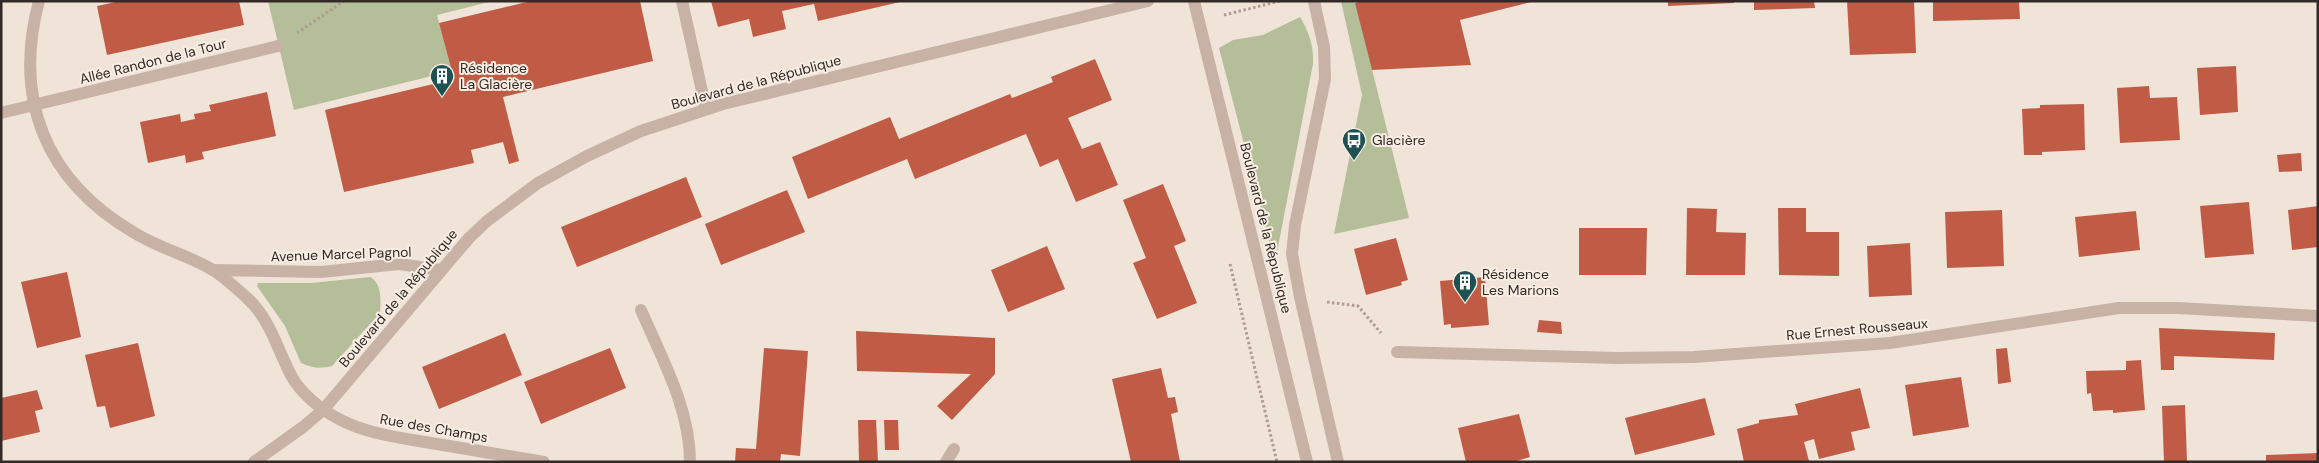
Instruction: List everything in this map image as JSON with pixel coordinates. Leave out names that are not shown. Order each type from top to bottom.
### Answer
[{"type":"street","name":"Avenue Marcel Pagnol","points":[[39,1],[29,60],[34,104],[49,149],[59,165],[93,203],[132,232],[213,270],[257,307],[268,324],[292,378],[323,410]]},
{"type":"street","points":[[682,1],[706,109]]},
{"type":"street","name":"Boulevard de la République","points":[[254,462],[303,427],[323,410],[441,270],[487,220],[538,183],[615,142],[706,109],[1148,1]]},
{"type":"street","name":"Boulevard de la République","points":[[1194,1],[1308,462]]},
{"type":"street","name":"Boulevard de la République","points":[[1314,1],[1324,53],[1325,79],[1295,225],[1292,254],[1300,298],[1338,462]]},
{"type":"street","name":"Allée Randon de la Tour","points":[[1,113],[278,46]]},
{"type":"street","name":"Avenue Marcel Pagnol","points":[[213,270],[321,272],[399,264],[441,270]]},
{"type":"street","name":"Rue Ernest Rousseaux","points":[[1397,352],[1617,358],[1694,357],[1890,343],[2119,308],[2178,308],[2318,316]]},
{"type":"street","points":[[641,310],[680,400],[686,424],[690,462]]},
{"type":"street","name":"Rue des Champs","points":[[323,410],[354,426],[375,434],[544,462]]},
{"type":"street","points":[[946,462],[954,449]]},
{"type":"path","points":[[278,46],[344,1]]},
{"type":"path","points":[[1199,21],[1280,1]]},
{"type":"green space","points":[[268,1],[493,1],[437,15],[452,71],[294,110]]},
{"type":"green space","points":[[1341,1],[1355,1],[1409,218],[1334,234],[1362,95]]},
{"type":"green space","points":[[1300,17],[1310,39],[1313,51],[1313,64],[1275,263],[1219,48],[1233,40],[1263,35]]},
{"type":"green space","points":[[370,277],[377,283],[379,288],[380,313],[332,366],[324,368],[312,367],[301,363],[285,326],[257,286],[258,283],[311,283]]},
{"type":"building","points":[[120,1],[239,1],[244,25],[107,55],[97,6]]},
{"type":"building","name":"Résidence La Glacière","points":[[531,1],[640,1],[653,61],[503,97],[519,161],[509,164],[503,142],[471,150],[474,163],[344,192],[325,110],[454,79],[439,23]]},
{"type":"building","points":[[711,1],[900,2],[818,21],[814,4],[782,11],[786,29],[753,37],[749,19],[718,27]]},
{"type":"building","points":[[1361,1],[1531,2],[1460,20],[1471,65],[1372,70],[1355,3]]},
{"type":"building","points":[[1668,1],[1734,1],[1734,3],[1668,6]]},
{"type":"building","points":[[1754,1],[1814,1],[1815,8],[1754,10]]},
{"type":"building","points":[[1847,1],[1914,1],[1916,53],[1850,55]]},
{"type":"building","points":[[1933,1],[2019,1],[2020,19],[1933,21]]},
{"type":"building","points":[[1095,59],[1112,100],[1068,118],[1082,149],[1100,142],[1118,185],[1076,202],[1058,159],[1040,167],[1026,134],[915,179],[907,159],[808,199],[792,157],[890,117],[899,139],[1010,94],[1012,98],[1053,82],[1051,77]]},
{"type":"building","points":[[2236,66],[2238,112],[2200,115],[2197,68]]},
{"type":"building","points":[[2149,86],[2150,98],[2177,97],[2180,140],[2120,143],[2117,88]]},
{"type":"building","points":[[267,92],[276,136],[202,152],[204,159],[186,163],[185,155],[148,163],[140,122],[180,114],[181,122],[195,119],[194,114],[211,111],[209,105]]},
{"type":"building","points":[[2084,104],[2085,150],[2042,152],[2042,155],[2024,155],[2022,109],[2040,108],[2040,105]]},
{"type":"building","points":[[2301,153],[2302,171],[2279,172],[2277,155]]},
{"type":"building","points":[[686,177],[702,217],[577,267],[561,227]]},
{"type":"building","points":[[1163,184],[1186,241],[1174,246],[1197,303],[1157,319],[1133,263],[1146,258],[1123,200]]},
{"type":"building","points":[[787,190],[805,232],[721,265],[705,224]]},
{"type":"building","points":[[2249,202],[2254,254],[2205,258],[2200,206]]},
{"type":"building","points":[[2318,206],[2318,247],[2292,250],[2288,210]]},
{"type":"building","points":[[1687,208],[1717,209],[1716,232],[1746,233],[1745,275],[1686,275]]},
{"type":"building","points":[[1778,208],[1806,208],[1806,232],[1839,232],[1839,276],[1779,275]]},
{"type":"building","points":[[2002,210],[2004,266],[1947,268],[1945,212]]},
{"type":"building","points":[[2136,211],[2140,250],[2079,257],[2075,217]]},
{"type":"building","points":[[1579,228],[1647,228],[1646,275],[1579,275]]},
{"type":"building","points":[[1396,238],[1408,280],[1401,282],[1402,285],[1366,295],[1354,249]]},
{"type":"building","points":[[1910,243],[1912,295],[1869,297],[1867,246]]},
{"type":"building","points":[[1047,246],[1065,289],[1008,312],[991,270]]},
{"type":"building","points":[[67,272],[81,337],[37,348],[21,282]]},
{"type":"building","name":"Résidence Les Marions","points":[[1485,277],[1489,325],[1451,328],[1451,324],[1444,325],[1440,281]]},
{"type":"building","points":[[1539,320],[1561,322],[1562,334],[1537,332]]},
{"type":"building","points":[[2159,328],[2275,333],[2274,360],[2174,356],[2174,370],[2161,370]]},
{"type":"building","points":[[856,331],[995,338],[995,374],[952,420],[937,406],[971,374],[857,371]]},
{"type":"building","points":[[505,333],[522,375],[439,409],[422,367]]},
{"type":"building","points":[[138,343],[155,416],[110,428],[105,406],[97,407],[85,355]]},
{"type":"building","points":[[610,348],[626,388],[541,424],[524,382]]},
{"type":"building","points":[[764,348],[808,351],[800,456],[781,454],[780,462],[735,462],[736,448],[756,449]]},
{"type":"building","points":[[2007,348],[2011,382],[1998,384],[1996,349]]},
{"type":"building","points":[[2141,360],[2145,410],[2113,413],[2113,410],[2093,411],[2091,393],[2087,394],[2086,371],[2126,370],[2126,361]]},
{"type":"building","points":[[1161,368],[1168,398],[1175,397],[1178,412],[1171,414],[1180,462],[1131,462],[1112,379]]},
{"type":"building","points":[[1961,377],[1969,427],[1913,436],[1905,385]]},
{"type":"building","points":[[1860,388],[1870,428],[1851,432],[1855,450],[1819,459],[1814,439],[1804,442],[1809,461],[1744,462],[1737,429],[1759,423],[1759,420],[1798,415],[1795,404]]},
{"type":"building","points":[[37,390],[43,409],[35,411],[40,432],[1,441],[1,398]]},
{"type":"building","points":[[1705,398],[1715,435],[1635,455],[1625,418]]},
{"type":"building","points":[[2185,405],[2187,462],[2164,462],[2162,406]]},
{"type":"building","points":[[1519,414],[1530,457],[1513,462],[1466,462],[1458,428]]},
{"type":"building","points":[[858,420],[876,420],[878,462],[859,462]]},
{"type":"building","points":[[884,420],[898,420],[899,450],[885,450]]},
{"type":"building","points":[[2318,453],[2318,462],[2266,462],[2266,455]]},
{"type":"place","name":"Résidence La Glacière","points":[[442,97]]},
{"type":"place","name":"Glacière","points":[[1354,161]]},
{"type":"place","name":"Résidence Les Marions","points":[[1465,303]]}]
